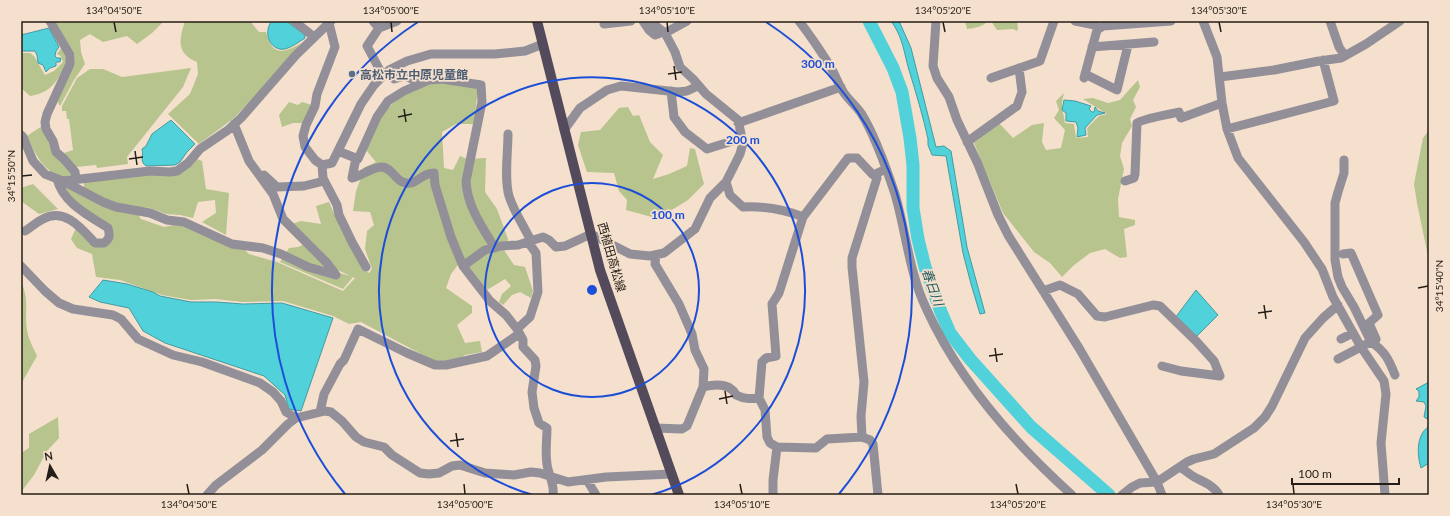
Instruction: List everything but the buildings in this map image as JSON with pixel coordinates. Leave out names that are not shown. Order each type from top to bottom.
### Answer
[{"type":"main road","name":"西植田高松線","points":[[537,21],[600,270],[679,495]]},
{"type":"street","points":[[50,21],[70,55],[70,64],[47,114],[45,122],[46,129],[53,141],[56,152],[64,159],[74,172],[76,180]]},
{"type":"street","points":[[294,21],[314,37]]},
{"type":"street","points":[[398,21],[376,24],[367,46],[384,74],[394,79],[405,76],[416,81],[442,79],[481,85],[482,102],[466,181],[466,189],[475,215],[495,248]]},
{"type":"street","points":[[604,24],[632,21]]},
{"type":"street","points":[[643,21],[649,30],[655,34],[664,33],[687,21]]},
{"type":"street","points":[[463,266],[485,250],[518,245],[543,237],[549,240],[556,247],[564,246],[591,234],[630,254],[650,256],[664,254],[695,229],[710,198],[726,182],[740,154],[743,143],[738,120],[706,94],[680,67],[675,52],[664,33],[656,26],[654,21]]},
{"type":"street","points":[[799,21],[814,40],[831,67],[841,87],[864,119],[886,169],[899,210],[913,272],[925,307],[936,330],[970,383],[998,420],[1031,457],[1072,495]]},
{"type":"street","points":[[936,21],[934,66],[937,78],[949,97],[998,215],[1079,348],[1157,482],[1162,495]]},
{"type":"street","points":[[991,78],[1040,61],[1054,21]]},
{"type":"street","points":[[1075,21],[1095,25],[1099,28]]},
{"type":"street","points":[[1128,45],[1117,90],[1084,76],[1097,30],[1099,28],[1103,26],[1171,21]]},
{"type":"street","points":[[1203,21],[1217,57],[1222,103],[1227,128],[1238,158],[1304,242],[1322,269],[1333,296],[1353,333],[1384,381],[1386,394],[1381,443],[1384,495]]},
{"type":"street","points":[[1330,21],[1345,56]]},
{"type":"street","points":[[1220,77],[1274,70],[1323,60],[1341,58],[1366,44],[1400,21]]},
{"type":"street","points":[[60,180],[76,180],[150,171],[177,171],[188,163],[200,149],[242,118],[296,55],[330,22]]},
{"type":"street","points":[[330,22],[335,47],[303,136],[304,147],[314,160],[322,165],[332,163],[361,104],[374,85],[384,74],[407,61],[431,54],[496,54],[524,51],[543,44]]},
{"type":"street","points":[[1092,47],[1154,42]]},
{"type":"street","points":[[1227,128],[1334,101],[1323,60]]},
{"type":"street","points":[[967,142],[1018,106],[1022,92],[1020,68]]},
{"type":"street","points":[[429,80],[404,91],[388,101],[377,117],[358,159],[356,158],[352,178],[375,168],[382,167],[391,171],[400,181],[406,183],[413,183],[428,173],[434,174],[435,185],[450,237],[463,266],[490,301],[506,315],[523,340],[523,347],[535,360],[536,366],[532,392],[534,408],[539,423],[547,428],[546,461],[554,490],[553,495]]},
{"type":"street","points":[[564,130],[580,108],[607,90],[621,86],[671,91],[687,91],[698,86]]},
{"type":"street","points":[[738,123],[841,87]]},
{"type":"street","points":[[671,91],[674,118],[685,132],[707,149],[742,138]]},
{"type":"street","points":[[1125,182],[1134,178],[1136,174],[1137,123],[1140,120],[1179,112],[1181,118],[1222,103]]},
{"type":"street","points":[[21,135],[23,136],[34,161],[44,174],[60,180],[103,202],[116,207],[150,213],[167,220],[184,222],[232,244],[263,248],[281,254],[308,267],[336,275],[283,219],[273,194],[249,160],[234,124]]},
{"type":"street","points":[[320,412],[324,394],[340,364],[344,360],[358,329],[434,365],[446,365],[487,356],[518,332],[530,317],[538,292],[536,253],[509,195],[507,182],[508,134]]},
{"type":"street","points":[[338,151],[356,158]]},
{"type":"street","points":[[878,495],[873,444],[870,440],[862,437],[827,439],[816,448],[777,447],[770,443],[767,437],[765,410],[759,398],[762,362],[766,358],[776,356],[772,304],[779,293],[803,217],[848,158],[857,158],[873,175],[886,169]]},
{"type":"street","points":[[1344,160],[1344,173],[1335,203],[1335,260],[1338,277],[1371,342],[1389,359],[1395,375]]},
{"type":"street","points":[[322,165],[324,181],[337,206],[352,242],[366,266]]},
{"type":"street","points":[[257,172],[268,177],[277,187],[304,186],[324,181]]},
{"type":"street","points":[[862,437],[861,416],[864,382],[852,258],[877,178],[875,174]]},
{"type":"street","points":[[25,231],[44,218],[60,216],[70,219],[95,243],[104,244],[109,239],[110,234],[108,228],[72,204],[62,193],[60,180]]},
{"type":"street","points":[[726,182],[730,195],[744,207],[760,206],[790,212],[803,217]]},
{"type":"street","points":[[1338,359],[1376,339],[1369,323],[1378,315],[1351,252],[1343,254]]},
{"type":"street","points":[[656,255],[655,264],[679,304],[692,334],[695,350],[704,369],[703,387],[687,426],[682,429],[656,428]]},
{"type":"street","points":[[21,266],[59,303],[73,309],[113,315],[121,319],[138,339],[173,355],[202,362],[260,383],[273,392],[281,401],[286,412],[296,418]]},
{"type":"street","points":[[1043,291],[1060,285],[1078,294],[1098,316],[1106,317],[1153,305],[1160,306],[1214,361],[1220,376],[1181,371],[1162,366]]},
{"type":"street","points":[[1124,493],[1140,483],[1157,482],[1194,459],[1214,454],[1254,428],[1265,417],[1272,406],[1305,338],[1323,318],[1338,305]]},
{"type":"street","points":[[1341,339],[1353,333]]},
{"type":"street","points":[[703,387],[728,386],[733,389],[736,395],[740,397],[747,399],[759,398]]},
{"type":"street","points":[[207,495],[216,485],[262,450],[296,418],[320,412],[331,412],[342,421],[356,437],[364,442],[384,447],[392,455],[420,473],[439,473],[452,466],[460,465],[485,473],[514,475],[531,472],[540,473],[568,482],[606,477],[672,474]]},
{"type":"street","points":[[773,495],[773,480],[777,447]]},
{"type":"street","points":[[1180,467],[1204,481],[1217,491],[1219,495]]},
{"type":"street","points":[[587,480],[596,495]]},
{"type":"green space","points":[[55,21],[164,21],[152,33],[137,44],[127,36],[103,42],[90,34],[80,40],[81,52],[85,64],[74,80],[60,106],[57,101],[72,68],[75,55]]},
{"type":"green space","points":[[185,21],[250,21],[259,32],[266,32],[271,45],[279,51],[284,51],[295,47],[301,43],[284,65],[234,118],[199,144],[168,114],[190,94],[198,74],[197,62],[185,55],[182,50],[181,34]]},
{"type":"green space","points":[[965,21],[988,21],[976,28],[967,29]]},
{"type":"green space","points":[[991,21],[1017,21],[1018,28],[1017,31],[1013,29],[997,30]]},
{"type":"green space","points":[[62,47],[68,58],[59,78],[50,88],[30,96],[21,88],[21,53],[30,53],[34,56],[45,75],[54,71],[63,62],[61,56],[57,54]]},
{"type":"green space","points":[[191,68],[183,87],[127,157],[128,164],[97,168],[96,165],[76,167],[64,153],[73,150],[69,119],[67,119],[66,111],[62,111],[62,106],[77,78],[90,69],[103,69],[122,77]]},
{"type":"green space","points":[[1138,80],[1140,87],[1133,100],[1136,107],[1130,119],[1132,126],[1122,143],[1120,156],[1124,169],[1118,199],[1119,217],[1135,220],[1135,225],[1124,229],[1127,257],[1120,258],[1105,249],[1090,253],[1062,277],[1050,263],[1034,252],[1003,213],[974,143],[999,123],[1013,138],[1032,125],[1044,123],[1042,142],[1046,150],[1061,148],[1065,130],[1054,118],[1059,110],[1056,101],[1064,93],[1062,105],[1065,123],[1074,124],[1076,138],[1088,137],[1087,128],[1099,116],[1107,114],[1083,99],[1093,98],[1108,103],[1120,100]]},
{"type":"green space","points":[[433,82],[478,88],[474,124],[456,124],[442,132],[444,168],[453,170],[460,156],[467,159],[486,158],[485,192],[497,209],[508,239],[504,250],[514,265],[525,267],[533,291],[531,298],[520,292],[512,295],[503,305],[499,302],[502,294],[511,286],[505,279],[487,290],[463,258],[451,274],[446,288],[472,306],[472,313],[457,325],[465,343],[480,341],[482,352],[465,355],[455,362],[440,364],[361,322],[349,324],[333,316],[283,301],[242,302],[216,299],[191,300],[162,295],[120,280],[96,277],[92,254],[77,248],[71,239],[76,228],[91,243],[113,236],[74,202],[61,184],[137,213],[141,219],[164,227],[179,224],[243,248],[249,254],[277,262],[343,291],[355,278],[353,277],[343,289],[280,262],[289,248],[303,245],[332,271],[351,276],[335,269],[292,224],[301,221],[321,224],[316,206],[329,202],[341,229],[363,270],[369,273],[372,269],[365,249],[367,231],[374,225],[370,212],[353,211],[356,191],[363,168],[376,162],[366,150],[375,125],[384,111],[403,96]]},
{"type":"green space","points":[[289,102],[298,105],[302,102],[312,105],[304,123],[293,123],[282,127],[279,115]]},
{"type":"green space","points":[[628,107],[633,116],[639,115],[650,142],[663,155],[653,179],[687,166],[690,148],[695,149],[704,184],[688,200],[665,214],[663,220],[626,210],[627,200],[619,191],[614,173],[587,172],[578,145],[581,132],[600,130],[619,108]]},
{"type":"green space","points":[[42,126],[53,154],[64,164],[72,175],[70,178],[54,174],[43,164],[34,151],[27,136]]},
{"type":"green space","points":[[1429,130],[1429,261],[1414,184],[1423,138]]},
{"type":"green space","points":[[197,159],[202,161],[206,189],[229,193],[226,235],[202,222],[216,213],[215,200],[198,202],[193,218],[166,214],[150,208],[117,205],[84,189],[84,181],[149,173],[170,176]]},
{"type":"green space","points":[[33,184],[58,209],[39,214],[21,201],[21,188]]},
{"type":"green space","points":[[21,281],[26,301],[26,323],[28,333],[37,356],[21,384]]},
{"type":"green space","points":[[58,417],[59,438],[47,451],[34,475],[21,492],[21,453],[29,448],[29,434]]},
{"type":"water","points":[[271,21],[286,21],[304,34],[305,38],[285,49],[274,47],[268,37],[268,29]]},
{"type":"water","points":[[891,21],[899,21],[911,48],[936,147],[944,146],[951,151],[967,247],[985,313],[980,314],[963,253],[946,156],[932,155],[928,145],[924,122],[903,45]]},
{"type":"water","points":[[49,28],[59,47],[55,56],[57,58],[61,58],[60,62],[56,62],[56,66],[50,68],[46,72],[43,65],[38,63],[35,51],[21,51],[21,35]]},
{"type":"water","points":[[1064,100],[1075,101],[1091,106],[1089,109],[1092,112],[1094,112],[1095,107],[1098,111],[1105,113],[1097,115],[1085,128],[1086,135],[1077,137],[1078,128],[1076,122],[1066,121],[1066,113],[1062,110]]},
{"type":"water","points":[[171,120],[195,144],[180,162],[175,165],[146,166],[142,160],[142,149],[146,146],[152,134]]},
{"type":"water","points":[[103,280],[127,284],[153,292],[160,296],[191,302],[243,304],[282,303],[333,318],[301,411],[289,409],[285,395],[264,376],[165,343],[143,331],[129,308],[100,302],[89,297]]},
{"type":"water","points":[[1196,290],[1218,315],[1196,337],[1175,318]]},
{"type":"water","points":[[1429,382],[1429,420],[1424,417],[1426,406],[1424,402],[1416,401],[1419,397],[1419,391],[1416,389]]},
{"type":"water","points":[[1429,421],[1429,463],[1421,468],[1418,452],[1419,440],[1421,435],[1428,427]]},
{"type":"waterway","name":"春日川","points":[[869,21],[893,68],[902,92],[913,165],[913,208],[918,239],[925,267],[950,333],[970,359],[1031,427],[1109,495]]},
{"type":"place","name":"高松市立中原児童館","points":[[352,74]]}]
